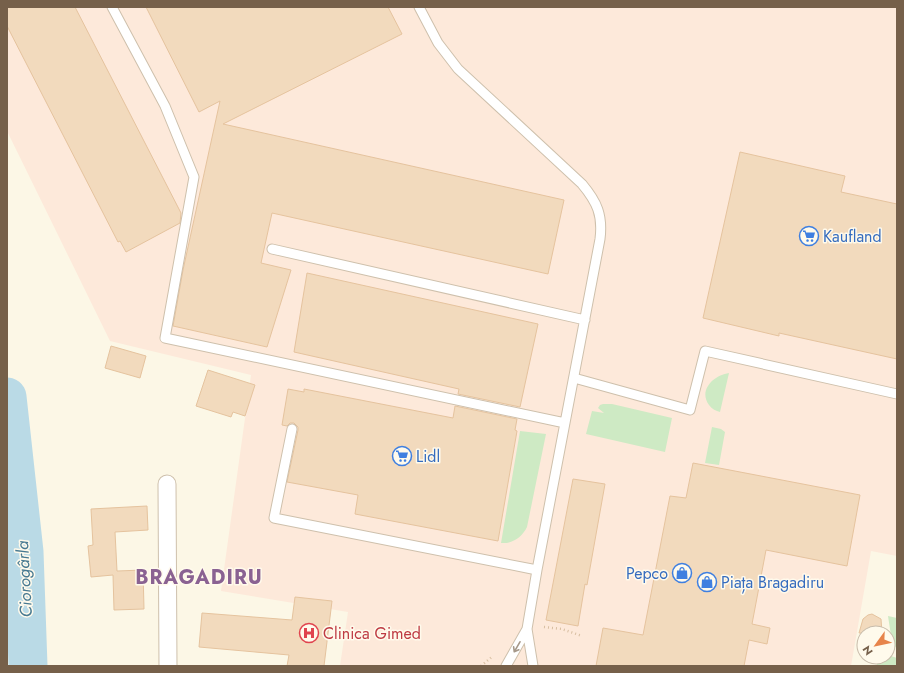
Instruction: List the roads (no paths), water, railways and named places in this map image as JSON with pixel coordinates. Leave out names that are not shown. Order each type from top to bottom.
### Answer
[{"type":"street","points":[[167,484],[168,666]]},
{"type":"lane","points":[[112,7],[165,106],[194,178],[165,338],[565,424]]},
{"type":"lane","points":[[419,7],[438,43],[458,69],[582,184],[596,204],[602,224],[527,628],[533,666]]},
{"type":"lane","points":[[272,248],[585,320]]},
{"type":"lane","points":[[574,378],[690,410],[705,352],[897,394]]},
{"type":"lane","points":[[292,429],[274,518],[537,570]]},
{"type":"lane","points":[[506,666],[527,628]]},
{"type":"waterway","name":"Ciorogârla","points":[[7,397],[24,552],[28,666]]},
{"type":"place","name":"Kaufland","points":[[809,236]]},
{"type":"place","name":"Lidl","points":[[402,456]]},
{"type":"place","name":"Pepco","points":[[682,573]]},
{"type":"place","name":"Piața Bragadiru","points":[[707,582]]},
{"type":"place","name":"Clinica Gimed","points":[[309,633]]},
{"type":"district","name":"BRAGADIRU","points":[[199,577]]}]
